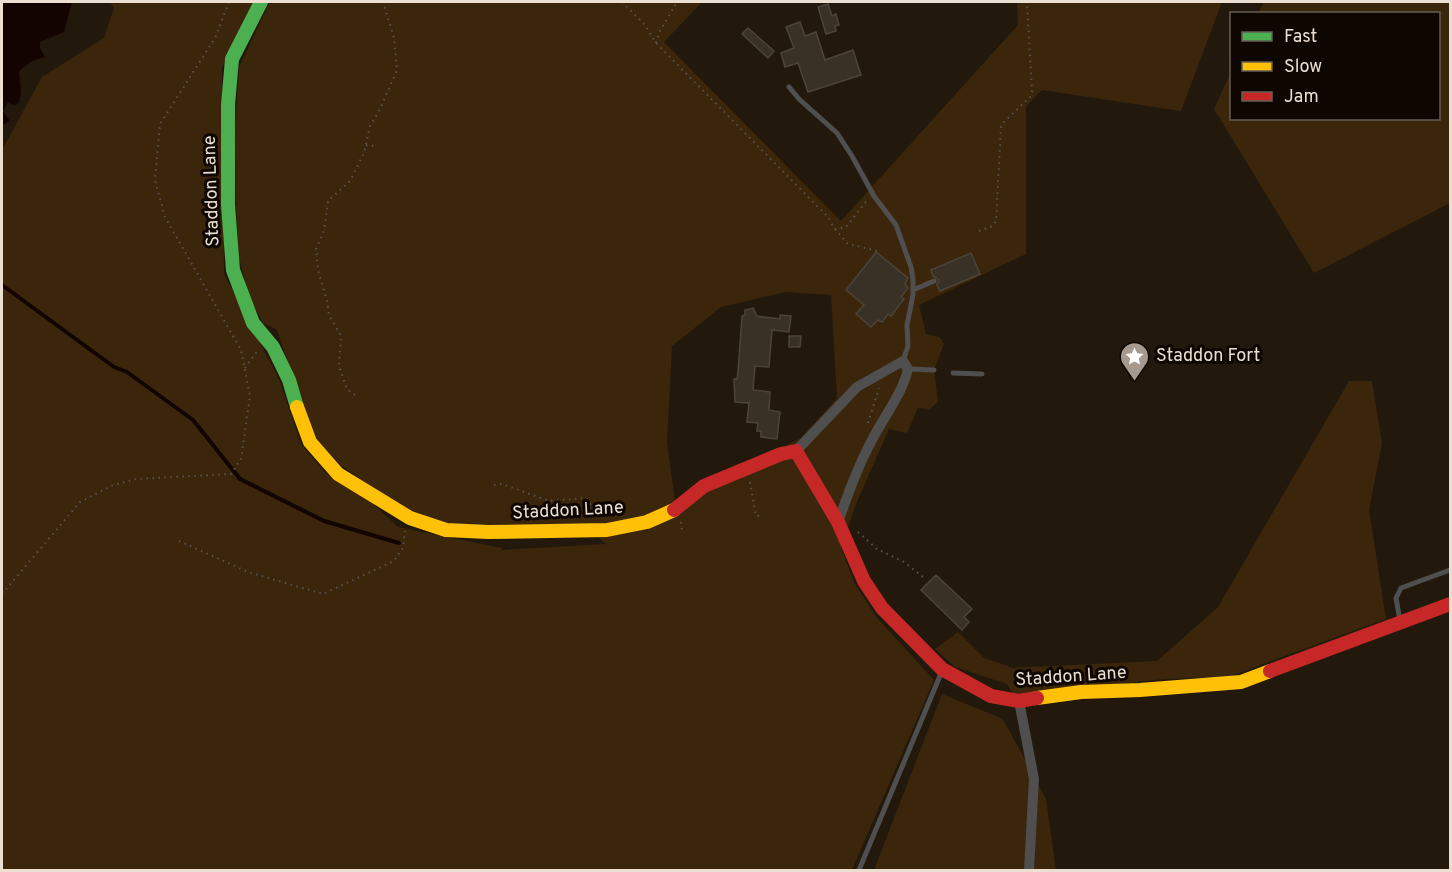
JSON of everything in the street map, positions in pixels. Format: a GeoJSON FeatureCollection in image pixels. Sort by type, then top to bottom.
{"type":"FeatureCollection","features":[{"type":"Feature","properties":{"kind":"street","name":"Staddon Lane"},"geometry":{"type":"LineString","coordinates":[[261,2],[232,59],[228,105],[228,204],[233,270],[253,322],[273,347],[289,380],[298,414],[310,442],[338,474],[407,516],[446,530],[488,532],[607,530],[646,522],[677,509],[704,486],[782,454],[796,451],[839,525],[864,581],[882,608],[942,669],[991,696],[1018,701],[1080,692],[1218,686],[1241,682],[1450,604]]}},
{"type":"Feature","properties":{"kind":"street"},"geometry":{"type":"LineString","coordinates":[[796,451],[857,387],[906,365],[905,383],[872,439],[852,482],[839,525]]}},
{"type":"Feature","properties":{"kind":"street"},"geometry":{"type":"LineString","coordinates":[[1018,701],[1034,780],[1029,870]]}},
{"type":"Feature","properties":{"kind":"lane"},"geometry":{"type":"LineString","coordinates":[[789,87],[837,133],[879,203],[896,225],[911,267],[913,290],[907,325],[906,365],[934,370]]}},
{"type":"Feature","properties":{"kind":"lane"},"geometry":{"type":"LineString","coordinates":[[913,290],[934,281]]}},
{"type":"Feature","properties":{"kind":"lane"},"geometry":{"type":"LineString","coordinates":[[953,373],[982,374]]}},
{"type":"Feature","properties":{"kind":"lane"},"geometry":{"type":"LineString","coordinates":[[1400,623],[1396,598],[1401,588],[1450,570]]}},
{"type":"Feature","properties":{"kind":"lane"},"geometry":{"type":"LineString","coordinates":[[859,870],[942,669]]}},
{"type":"Feature","properties":{"kind":"path"},"geometry":{"type":"LineString","coordinates":[[2,594],[80,502],[113,485],[136,479],[231,474],[241,459],[250,396],[241,350],[165,217],[155,180],[160,124],[215,38],[230,2]]}},
{"type":"Feature","properties":{"kind":"path"},"geometry":{"type":"LineString","coordinates":[[355,395],[347,389],[339,366],[341,336],[329,315],[318,270],[316,249],[324,231],[328,201],[350,181],[364,153],[370,126],[397,70],[394,38],[382,2]]}},
{"type":"Feature","properties":{"kind":"path"},"geometry":{"type":"LineString","coordinates":[[622,2],[645,25],[656,43],[828,217],[848,244],[878,251]]}},
{"type":"Feature","properties":{"kind":"path"},"geometry":{"type":"LineString","coordinates":[[656,43],[660,31],[677,2]]}},
{"type":"Feature","properties":{"kind":"path"},"geometry":{"type":"LineString","coordinates":[[979,231],[993,226],[996,221],[1001,127],[1030,97],[1032,92],[1028,2]]}},
{"type":"Feature","properties":{"kind":"path"},"geometry":{"type":"LineString","coordinates":[[366,145],[375,146]]}},
{"type":"Feature","properties":{"kind":"path"},"geometry":{"type":"LineString","coordinates":[[835,229],[846,228],[868,199],[879,203]]}},
{"type":"Feature","properties":{"kind":"path"},"geometry":{"type":"LineString","coordinates":[[244,368],[267,340]]}},
{"type":"Feature","properties":{"kind":"path"},"geometry":{"type":"LineString","coordinates":[[748,468],[756,516],[762,516]]}},
{"type":"Feature","properties":{"kind":"path"},"geometry":{"type":"LineString","coordinates":[[494,485],[502,484],[549,501],[586,498],[598,516],[606,519]]}},
{"type":"Feature","properties":{"kind":"path"},"geometry":{"type":"LineString","coordinates":[[179,541],[248,572],[323,594],[394,561],[403,548],[407,516]]}},
{"type":"Feature","properties":{"kind":"path"},"geometry":{"type":"LineString","coordinates":[[839,525],[855,530],[876,549],[904,562],[923,577]]}},
{"type":"Feature","properties":{"kind":"shaded area"},"geometry":{"type":"Polygon","coordinates":[[[2,2],[72,2],[64,32],[40,42],[40,48],[45,57],[32,61],[19,71],[21,92],[19,103],[14,105],[8,102],[3,111],[10,121],[2,125],[2,2]]]}},
{"type":"Feature","properties":{"kind":"shaded area"},"geometry":{"type":"Polygon","coordinates":[[[110,2],[257,2],[222,67],[224,274],[279,379],[301,444],[326,473],[368,499],[398,527],[502,548],[501,550],[606,544],[586,526],[445,526],[408,513],[341,465],[319,442],[308,421],[277,330],[263,323],[251,301],[239,258],[235,126],[239,67],[270,2],[702,2],[664,42],[841,221],[1018,25],[1017,2],[1222,2],[1181,111],[1042,90],[1026,106],[1026,254],[919,305],[926,334],[939,337],[944,344],[934,370],[938,402],[930,409],[918,408],[907,433],[889,429],[856,504],[841,548],[855,584],[878,619],[934,680],[852,870],[2,870],[2,150],[42,77],[104,38],[114,8],[110,2]],[[785,292],[721,307],[672,346],[667,443],[675,501],[801,438],[837,398],[831,295],[785,292]]]}},
{"type":"Feature","properties":{"kind":"shaded area"},"geometry":{"type":"Polygon","coordinates":[[[1264,2],[1450,2],[1450,203],[1314,273],[1214,109],[1230,74],[1230,120],[1440,120],[1440,12],[1259,12],[1264,2]]]}},
{"type":"Feature","properties":{"kind":"shaded area"},"geometry":{"type":"Polygon","coordinates":[[[1349,381],[1372,381],[1382,443],[1369,510],[1386,619],[1228,677],[1164,679],[1013,695],[1007,684],[955,667],[935,649],[958,632],[984,658],[1013,668],[1157,661],[1218,607],[1349,381]]]}},
{"type":"Feature","properties":{"kind":"shaded area"},"geometry":{"type":"Polygon","coordinates":[[[942,694],[1003,719],[1046,799],[1056,870],[874,870],[942,694]]]}},
{"type":"Feature","properties":{"kind":"building"},"geometry":{"type":"Polygon","coordinates":[[[828,4],[832,16],[836,14],[839,25],[835,26],[836,31],[826,34],[818,7],[828,4]]]}},
{"type":"Feature","properties":{"kind":"building"},"geometry":{"type":"Polygon","coordinates":[[[800,22],[805,36],[816,32],[825,60],[853,50],[861,75],[808,92],[798,63],[785,67],[781,53],[794,48],[786,27],[800,22]]]}},
{"type":"Feature","properties":{"kind":"building"},"geometry":{"type":"Polygon","coordinates":[[[748,28],[774,51],[768,58],[742,34],[748,28]]]}},
{"type":"Feature","properties":{"kind":"building"},"geometry":{"type":"Polygon","coordinates":[[[876,252],[908,278],[905,284],[908,288],[901,297],[904,299],[891,316],[888,314],[882,322],[878,320],[871,327],[856,314],[864,305],[846,290],[876,252]]]}},
{"type":"Feature","properties":{"kind":"building"},"geometry":{"type":"Polygon","coordinates":[[[971,253],[980,274],[940,291],[937,285],[939,280],[933,276],[931,270],[971,253]]]}},
{"type":"Feature","properties":{"kind":"building"},"geometry":{"type":"Polygon","coordinates":[[[753,308],[757,316],[780,319],[780,315],[791,316],[789,332],[772,330],[769,367],[755,366],[753,390],[770,392],[769,410],[780,412],[777,439],[761,437],[761,431],[757,431],[758,423],[747,422],[749,403],[735,402],[734,379],[737,379],[738,372],[742,316],[745,315],[745,310],[753,308]]]}},
{"type":"Feature","properties":{"kind":"building"},"geometry":{"type":"Polygon","coordinates":[[[789,336],[801,336],[800,347],[789,347],[789,336]]]}},
{"type":"Feature","properties":{"kind":"building"},"geometry":{"type":"Polygon","coordinates":[[[936,575],[972,609],[964,617],[969,622],[962,630],[921,590],[936,575]]]}},
{"type":"Feature","properties":{"kind":"waterway"},"geometry":{"type":"LineString","coordinates":[[2,285],[114,367],[127,372],[193,420],[240,479],[324,521],[399,543]]}},
{"type":"Feature","properties":{"kind":"traffic: fast"},"geometry":{"type":"LineString","coordinates":[[261,2],[232,59],[228,105],[228,205],[233,270],[253,323],[273,347],[289,380],[297,407]]}},
{"type":"Feature","properties":{"kind":"traffic: slow"},"geometry":{"type":"LineString","coordinates":[[297,407],[310,442],[338,474],[410,518],[446,530],[488,532],[607,530],[647,522],[674,510]]}},
{"type":"Feature","properties":{"kind":"traffic: slow"},"geometry":{"type":"LineString","coordinates":[[1037,698],[1081,692],[1241,682],[1270,671]]}},
{"type":"Feature","properties":{"kind":"traffic: jam"},"geometry":{"type":"LineString","coordinates":[[674,510],[704,486],[781,454],[796,451],[838,522],[864,581],[882,608],[942,669],[991,696],[1019,701],[1037,698]]}},
{"type":"Feature","properties":{"kind":"traffic: jam"},"geometry":{"type":"LineString","coordinates":[[1270,671],[1450,604]]}},
{"type":"Feature","properties":{"kind":"place","name":"Staddon Fort"},"geometry":{"type":"Point","coordinates":[1135,382]}}]}
